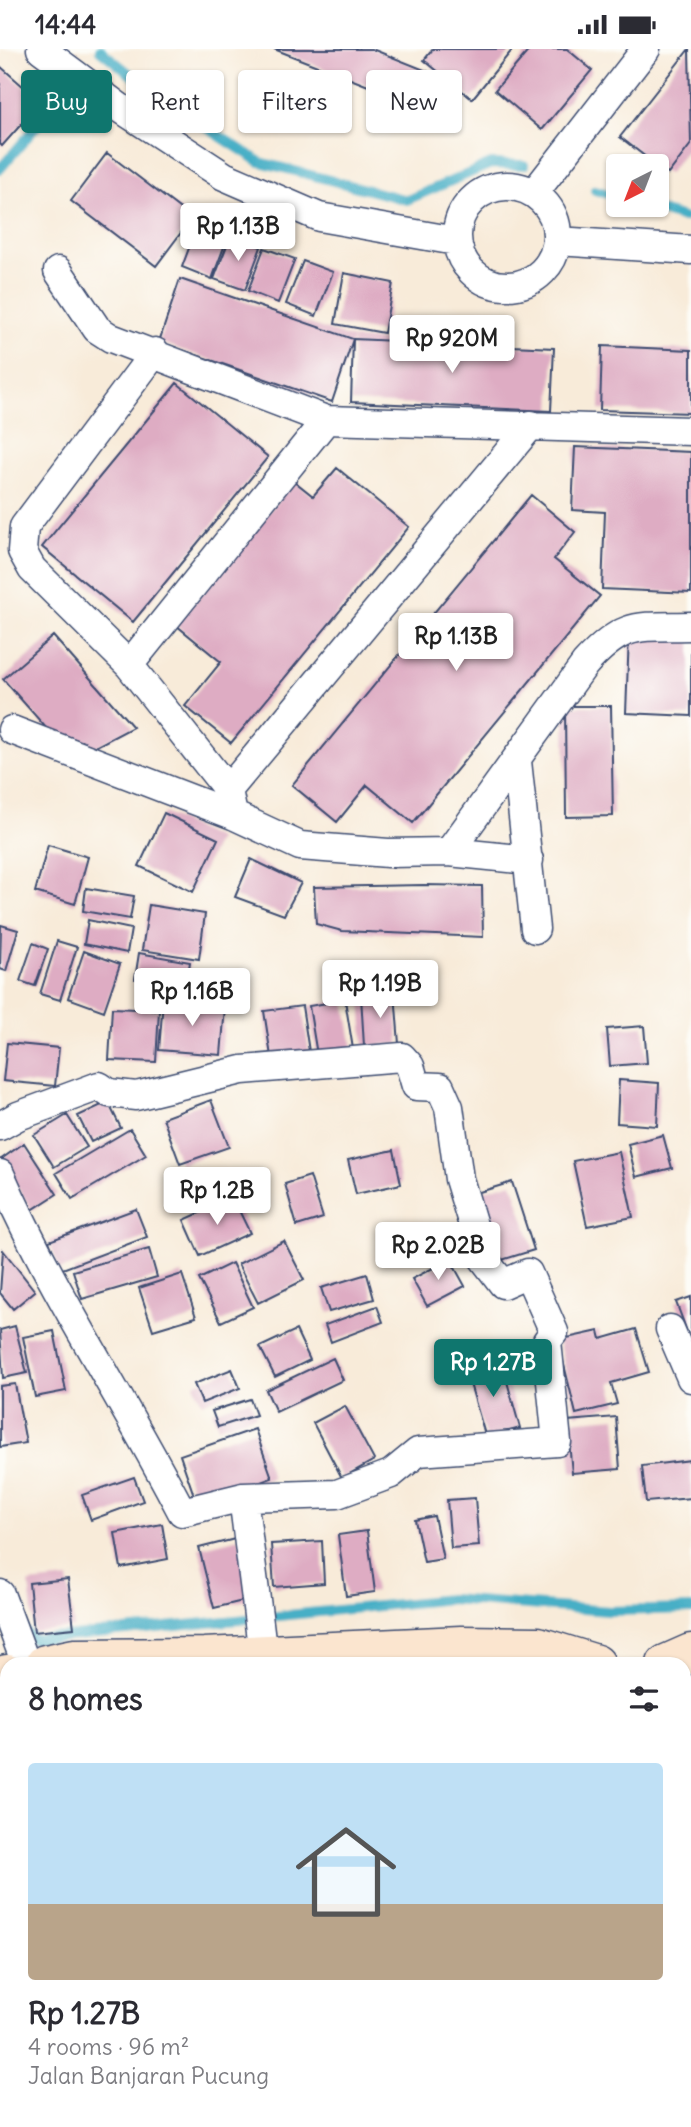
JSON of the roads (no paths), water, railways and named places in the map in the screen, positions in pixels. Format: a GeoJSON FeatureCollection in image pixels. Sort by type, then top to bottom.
{"type":"FeatureCollection","features":[{"type":"Feature","properties":{"kind":"street"},"geometry":{"type":"LineString","coordinates":[[41,49],[123,110],[224,176],[319,217],[456,241]]}},
{"type":"Feature","properties":{"kind":"street"},"geometry":{"type":"LineString","coordinates":[[534,193],[646,49]]}},
{"type":"Feature","properties":{"kind":"street"},"geometry":{"type":"LineString","coordinates":[[507,185],[534,193],[553,213],[558,241],[550,265],[531,282],[507,287],[483,281],[465,265],[456,241],[461,213],[480,193],[507,185]]}},
{"type":"Feature","properties":{"kind":"street"},"geometry":{"type":"LineString","coordinates":[[558,241],[691,250]]}},
{"type":"Feature","properties":{"kind":"street"},"geometry":{"type":"LineString","coordinates":[[58,271],[97,329],[111,338],[155,352],[326,420],[691,431]]}},
{"type":"Feature","properties":{"kind":"street"},"geometry":{"type":"LineString","coordinates":[[155,352],[24,527],[22,551],[32,569],[129,665],[230,802]]}},
{"type":"Feature","properties":{"kind":"street"},"geometry":{"type":"LineString","coordinates":[[129,665],[326,420]]}},
{"type":"Feature","properties":{"kind":"street"},"geometry":{"type":"LineString","coordinates":[[230,802],[531,425]]}},
{"type":"Feature","properties":{"kind":"street"},"geometry":{"type":"LineString","coordinates":[[449,852],[585,664],[607,640],[631,627],[691,626]]}},
{"type":"Feature","properties":{"kind":"street"},"geometry":{"type":"LineString","coordinates":[[12,730],[230,802],[300,846],[387,853],[449,852],[529,860]]}},
{"type":"Feature","properties":{"kind":"street"},"geometry":{"type":"LineString","coordinates":[[517,761],[535,929]]}},
{"type":"Feature","properties":{"kind":"street"},"geometry":{"type":"LineString","coordinates":[[0,1126],[18,1116],[99,1086],[109,1093],[136,1096],[242,1069],[402,1057],[410,1066],[416,1086],[440,1087],[449,1107],[459,1179],[483,1258],[503,1284],[528,1273],[554,1332],[547,1341],[557,1442],[418,1452],[391,1474],[337,1494],[243,1497],[182,1512],[85,1342],[0,1174]]}},
{"type":"Feature","properties":{"kind":"street"},"geometry":{"type":"LineString","coordinates":[[670,1329],[691,1378]]}},
{"type":"Feature","properties":{"kind":"street"},"geometry":{"type":"LineString","coordinates":[[243,1497],[263,1655]]}},
{"type":"Feature","properties":{"kind":"street"},"geometry":{"type":"LineString","coordinates":[[0,1594],[24,1657]]}},
{"type":"Feature","properties":{"kind":"street"},"geometry":{"type":"LineString","coordinates":[[243,1657],[461,1645],[538,1646],[573,1657]]}},
{"type":"Feature","properties":{"kind":"waterway"},"geometry":{"type":"LineString","coordinates":[[100,50],[159,97],[260,162],[407,200],[491,164],[524,165]]}},
{"type":"Feature","properties":{"kind":"waterway"},"geometry":{"type":"LineString","coordinates":[[0,169],[31,133]]}},
{"type":"Feature","properties":{"kind":"waterway"},"geometry":{"type":"LineString","coordinates":[[595,190],[606,193]]}},
{"type":"Feature","properties":{"kind":"waterway"},"geometry":{"type":"LineString","coordinates":[[669,214],[683,218]]}},
{"type":"Feature","properties":{"kind":"waterway"},"geometry":{"type":"LineString","coordinates":[[22,1629],[34,1640],[450,1599],[609,1611],[691,1609]]}}]}
